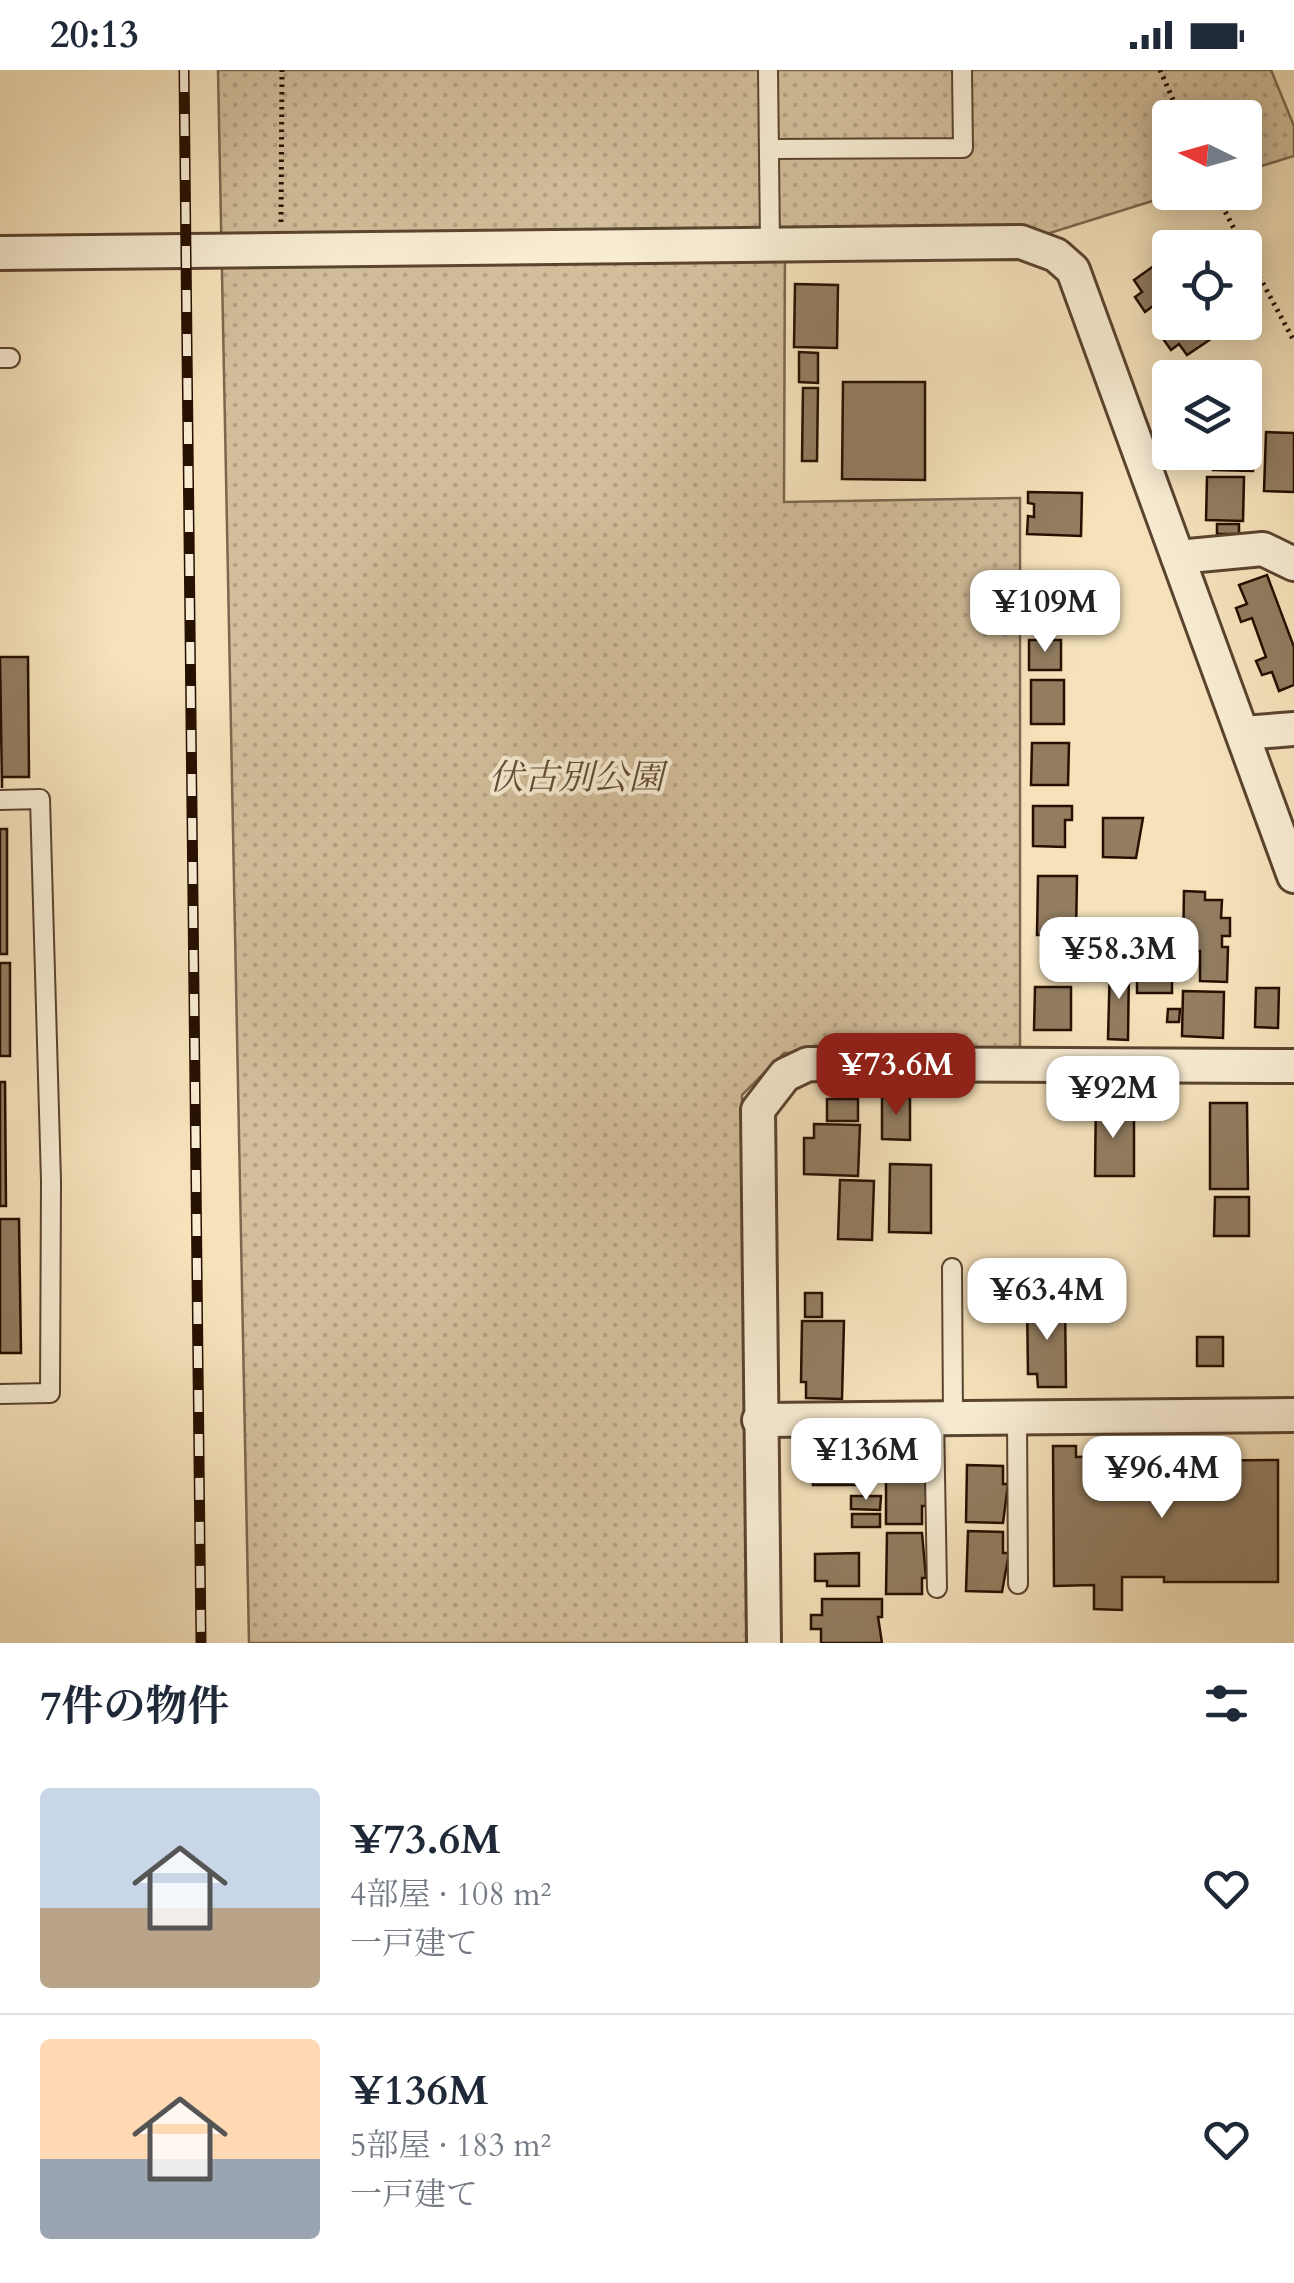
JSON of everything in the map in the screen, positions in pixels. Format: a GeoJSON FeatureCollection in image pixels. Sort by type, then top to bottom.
{"type":"FeatureCollection","features":[{"type":"Feature","properties":{"kind":"street"},"geometry":{"type":"LineString","coordinates":[[0,252],[1021,242],[1056,255],[1073,270],[1294,876]]}},
{"type":"Feature","properties":{"kind":"street"},"geometry":{"type":"LineString","coordinates":[[1178,557],[1263,550],[1294,564]]}},
{"type":"Feature","properties":{"kind":"street"},"geometry":{"type":"LineString","coordinates":[[1243,733],[1294,729]]}},
{"type":"Feature","properties":{"kind":"street"},"geometry":{"type":"LineString","coordinates":[[764,1643],[758,1110],[785,1074],[808,1064],[1294,1066]]}},
{"type":"Feature","properties":{"kind":"street"},"geometry":{"type":"LineString","coordinates":[[759,1420],[1294,1415]]}},
{"type":"Feature","properties":{"kind":"lane"},"geometry":{"type":"LineString","coordinates":[[768,70],[770,242]]}},
{"type":"Feature","properties":{"kind":"lane"},"geometry":{"type":"LineString","coordinates":[[769,149],[963,148],[962,70]]}},
{"type":"Feature","properties":{"kind":"lane"},"geometry":{"type":"LineString","coordinates":[[0,800],[40,799],[50,1393],[0,1394]]}},
{"type":"Feature","properties":{"kind":"lane"},"geometry":{"type":"LineString","coordinates":[[937,1588],[952,1268]]}},
{"type":"Feature","properties":{"kind":"lane"},"geometry":{"type":"LineString","coordinates":[[1017,1418],[1018,1584]]}},
{"type":"Feature","properties":{"kind":"path"},"geometry":{"type":"LineString","coordinates":[[281,250],[282,70]]}},
{"type":"Feature","properties":{"kind":"path"},"geometry":{"type":"LineString","coordinates":[[1160,70],[1172,100]]}},
{"type":"Feature","properties":{"kind":"path"},"geometry":{"type":"LineString","coordinates":[[1262,282],[1294,341]]}},
{"type":"Feature","properties":{"kind":"green space","name":"伏古別公園"},"geometry":{"type":"Polygon","coordinates":[[[218,70],[1271,70],[1294,126],[1294,156],[1262,166],[1262,100],[1152,100],[1152,201],[1021,242],[785,242],[784,502],[1020,498],[1020,1050],[784,1053],[742,1095],[752,1643],[249,1643],[218,70]]]}},
{"type":"Feature","properties":{"kind":"building"},"geometry":{"type":"Polygon","coordinates":[[[1152,267],[1152,307],[1145,312],[1135,297],[1142,292],[1134,280],[1152,267]]]}},
{"type":"Feature","properties":{"kind":"building"},"geometry":{"type":"Polygon","coordinates":[[[795,284],[838,285],[837,348],[794,347],[795,284]]]}},
{"type":"Feature","properties":{"kind":"building"},"geometry":{"type":"Polygon","coordinates":[[[1164,340],[1210,340],[1187,355],[1179,344],[1171,350],[1164,340]]]}},
{"type":"Feature","properties":{"kind":"building"},"geometry":{"type":"Polygon","coordinates":[[[799,352],[818,353],[818,383],[799,382],[799,352]]]}},
{"type":"Feature","properties":{"kind":"building"},"geometry":{"type":"Polygon","coordinates":[[[843,382],[925,382],[925,480],[842,479],[843,382]]]}},
{"type":"Feature","properties":{"kind":"building"},"geometry":{"type":"Polygon","coordinates":[[[803,388],[818,388],[817,461],[802,461],[803,388]]]}},
{"type":"Feature","properties":{"kind":"building"},"geometry":{"type":"Polygon","coordinates":[[[1266,432],[1294,433],[1294,492],[1264,491],[1266,432]]]}},
{"type":"Feature","properties":{"kind":"building"},"geometry":{"type":"Polygon","coordinates":[[[1207,477],[1244,477],[1243,521],[1206,520],[1207,477]]]}},
{"type":"Feature","properties":{"kind":"building"},"geometry":{"type":"Polygon","coordinates":[[[1028,492],[1082,493],[1081,536],[1027,534],[1028,516],[1034,517],[1034,504],[1028,503],[1028,492]]]}},
{"type":"Feature","properties":{"kind":"building"},"geometry":{"type":"Polygon","coordinates":[[[1217,524],[1239,524],[1239,534],[1217,534],[1217,524]]]}},
{"type":"Feature","properties":{"kind":"building"},"geometry":{"type":"Polygon","coordinates":[[[1267,575],[1294,647],[1294,685],[1279,691],[1272,672],[1262,675],[1256,661],[1266,657],[1252,618],[1241,622],[1236,608],[1247,604],[1239,585],[1267,575]]]}},
{"type":"Feature","properties":{"kind":"building"},"geometry":{"type":"Polygon","coordinates":[[[1073,583],[1091,583],[1091,594],[1073,594],[1073,583]]]}},
{"type":"Feature","properties":{"kind":"building"},"geometry":{"type":"Polygon","coordinates":[[[1027,586],[1061,586],[1060,601],[1067,600],[1066,632],[1027,632],[1027,586]]]}},
{"type":"Feature","properties":{"kind":"building"},"geometry":{"type":"Polygon","coordinates":[[[1069,594],[1091,594],[1091,618],[1069,618],[1069,594]]]}},
{"type":"Feature","properties":{"kind":"building"},"geometry":{"type":"Polygon","coordinates":[[[1029,640],[1061,640],[1061,670],[1029,670],[1029,640]]]}},
{"type":"Feature","properties":{"kind":"building"},"geometry":{"type":"Polygon","coordinates":[[[0,657],[28,657],[29,777],[2,777],[2,788],[0,657]]]}},
{"type":"Feature","properties":{"kind":"building"},"geometry":{"type":"Polygon","coordinates":[[[1031,680],[1064,680],[1064,724],[1031,724],[1031,680]]]}},
{"type":"Feature","properties":{"kind":"building"},"geometry":{"type":"Polygon","coordinates":[[[1032,743],[1069,743],[1068,785],[1031,785],[1032,743]]]}},
{"type":"Feature","properties":{"kind":"building"},"geometry":{"type":"Polygon","coordinates":[[[1033,806],[1072,806],[1072,820],[1065,820],[1065,847],[1033,846],[1033,806]]]}},
{"type":"Feature","properties":{"kind":"building"},"geometry":{"type":"Polygon","coordinates":[[[1103,818],[1143,818],[1136,858],[1103,857],[1103,818]]]}},
{"type":"Feature","properties":{"kind":"building"},"geometry":{"type":"Polygon","coordinates":[[[0,829],[7,829],[7,954],[0,954],[0,829]]]}},
{"type":"Feature","properties":{"kind":"building"},"geometry":{"type":"Polygon","coordinates":[[[1038,876],[1077,876],[1076,935],[1037,935],[1038,876]]]}},
{"type":"Feature","properties":{"kind":"building"},"geometry":{"type":"Polygon","coordinates":[[[1184,891],[1205,892],[1205,900],[1222,900],[1221,918],[1230,918],[1230,936],[1222,936],[1222,947],[1228,947],[1227,982],[1200,981],[1200,951],[1183,951],[1184,891]]]}},
{"type":"Feature","properties":{"kind":"building"},"geometry":{"type":"Polygon","coordinates":[[[1137,934],[1172,934],[1172,993],[1137,993],[1137,934]]]}},
{"type":"Feature","properties":{"kind":"building"},"geometry":{"type":"Polygon","coordinates":[[[0,963],[10,963],[10,1056],[0,1056],[0,963]]]}},
{"type":"Feature","properties":{"kind":"building"},"geometry":{"type":"Polygon","coordinates":[[[1110,964],[1129,965],[1128,1040],[1108,1039],[1110,964]]]}},
{"type":"Feature","properties":{"kind":"building"},"geometry":{"type":"Polygon","coordinates":[[[1035,987],[1071,987],[1071,1030],[1034,1030],[1035,987]]]}},
{"type":"Feature","properties":{"kind":"building"},"geometry":{"type":"Polygon","coordinates":[[[1256,988],[1279,988],[1278,1028],[1255,1027],[1256,988]]]}},
{"type":"Feature","properties":{"kind":"building"},"geometry":{"type":"Polygon","coordinates":[[[1183,991],[1224,992],[1223,1038],[1182,1036],[1183,991]]]}},
{"type":"Feature","properties":{"kind":"building"},"geometry":{"type":"Polygon","coordinates":[[[1168,1009],[1180,1009],[1179,1022],[1167,1022],[1168,1009]]]}},
{"type":"Feature","properties":{"kind":"building"},"geometry":{"type":"Polygon","coordinates":[[[0,1082],[5,1082],[6,1206],[0,1206],[0,1082]]]}},
{"type":"Feature","properties":{"kind":"building"},"geometry":{"type":"Polygon","coordinates":[[[1096,1095],[1111,1095],[1112,1117],[1134,1117],[1134,1176],[1095,1176],[1096,1095]]]}},
{"type":"Feature","properties":{"kind":"building"},"geometry":{"type":"Polygon","coordinates":[[[882,1097],[910,1097],[910,1140],[882,1139],[882,1097]]]}},
{"type":"Feature","properties":{"kind":"building"},"geometry":{"type":"Polygon","coordinates":[[[827,1099],[858,1099],[858,1121],[827,1121],[827,1099]]]}},
{"type":"Feature","properties":{"kind":"building"},"geometry":{"type":"Polygon","coordinates":[[[1210,1103],[1247,1103],[1248,1189],[1210,1189],[1210,1103]]]}},
{"type":"Feature","properties":{"kind":"building"},"geometry":{"type":"Polygon","coordinates":[[[814,1124],[860,1125],[858,1176],[804,1174],[804,1138],[814,1138],[814,1124]]]}},
{"type":"Feature","properties":{"kind":"building"},"geometry":{"type":"Polygon","coordinates":[[[890,1164],[931,1165],[931,1233],[889,1232],[890,1164]]]}},
{"type":"Feature","properties":{"kind":"building"},"geometry":{"type":"Polygon","coordinates":[[[840,1180],[874,1181],[872,1240],[838,1239],[840,1180]]]}},
{"type":"Feature","properties":{"kind":"building"},"geometry":{"type":"Polygon","coordinates":[[[1215,1197],[1249,1197],[1249,1236],[1214,1236],[1215,1197]]]}},
{"type":"Feature","properties":{"kind":"building"},"geometry":{"type":"Polygon","coordinates":[[[0,1219],[19,1219],[21,1353],[0,1353],[0,1219]]]}},
{"type":"Feature","properties":{"kind":"building"},"geometry":{"type":"Polygon","coordinates":[[[805,1293],[822,1293],[822,1317],[805,1317],[805,1293]]]}},
{"type":"Feature","properties":{"kind":"building"},"geometry":{"type":"Polygon","coordinates":[[[1065,1301],[1066,1387],[1038,1387],[1037,1374],[1028,1374],[1027,1302],[1065,1301]]]}},
{"type":"Feature","properties":{"kind":"building"},"geometry":{"type":"Polygon","coordinates":[[[802,1321],[844,1321],[842,1399],[806,1398],[806,1382],[801,1382],[802,1321]]]}},
{"type":"Feature","properties":{"kind":"building"},"geometry":{"type":"Polygon","coordinates":[[[1197,1337],[1223,1337],[1223,1366],[1197,1366],[1197,1337]]]}},
{"type":"Feature","properties":{"kind":"building"},"geometry":{"type":"Polygon","coordinates":[[[1053,1446],[1076,1446],[1076,1457],[1112,1456],[1112,1450],[1133,1450],[1132,1455],[1173,1455],[1173,1461],[1278,1460],[1278,1582],[1164,1582],[1164,1577],[1122,1577],[1122,1610],[1094,1609],[1094,1585],[1054,1586],[1053,1446]]]}},
{"type":"Feature","properties":{"kind":"building"},"geometry":{"type":"Polygon","coordinates":[[[813,1454],[854,1455],[857,1485],[813,1485],[813,1454]]]}},
{"type":"Feature","properties":{"kind":"building"},"geometry":{"type":"Polygon","coordinates":[[[924,1464],[927,1506],[922,1506],[922,1524],[886,1524],[886,1465],[924,1464]]]}},
{"type":"Feature","properties":{"kind":"building"},"geometry":{"type":"Polygon","coordinates":[[[967,1465],[1003,1466],[1003,1484],[1008,1484],[1003,1523],[966,1522],[967,1465]]]}},
{"type":"Feature","properties":{"kind":"building"},"geometry":{"type":"Polygon","coordinates":[[[851,1496],[881,1496],[880,1510],[851,1509],[851,1496]]]}},
{"type":"Feature","properties":{"kind":"building"},"geometry":{"type":"Polygon","coordinates":[[[852,1514],[880,1514],[880,1527],[852,1527],[852,1514]]]}},
{"type":"Feature","properties":{"kind":"building"},"geometry":{"type":"Polygon","coordinates":[[[968,1531],[1003,1532],[1003,1553],[1009,1553],[1002,1592],[966,1591],[968,1531]]]}},
{"type":"Feature","properties":{"kind":"building"},"geometry":{"type":"Polygon","coordinates":[[[887,1533],[922,1533],[926,1578],[922,1578],[922,1594],[886,1594],[887,1533]]]}},
{"type":"Feature","properties":{"kind":"building"},"geometry":{"type":"Polygon","coordinates":[[[859,1553],[859,1586],[827,1586],[827,1581],[815,1581],[815,1554],[859,1553]]]}},
{"type":"Feature","properties":{"kind":"building"},"geometry":{"type":"Polygon","coordinates":[[[822,1599],[882,1599],[882,1617],[878,1617],[882,1643],[821,1643],[821,1629],[811,1629],[811,1615],[822,1615],[822,1599]]]}},
{"type":"Feature","properties":{"kind":"railway"},"geometry":{"type":"LineString","coordinates":[[184,70],[201,1643]]}}]}
